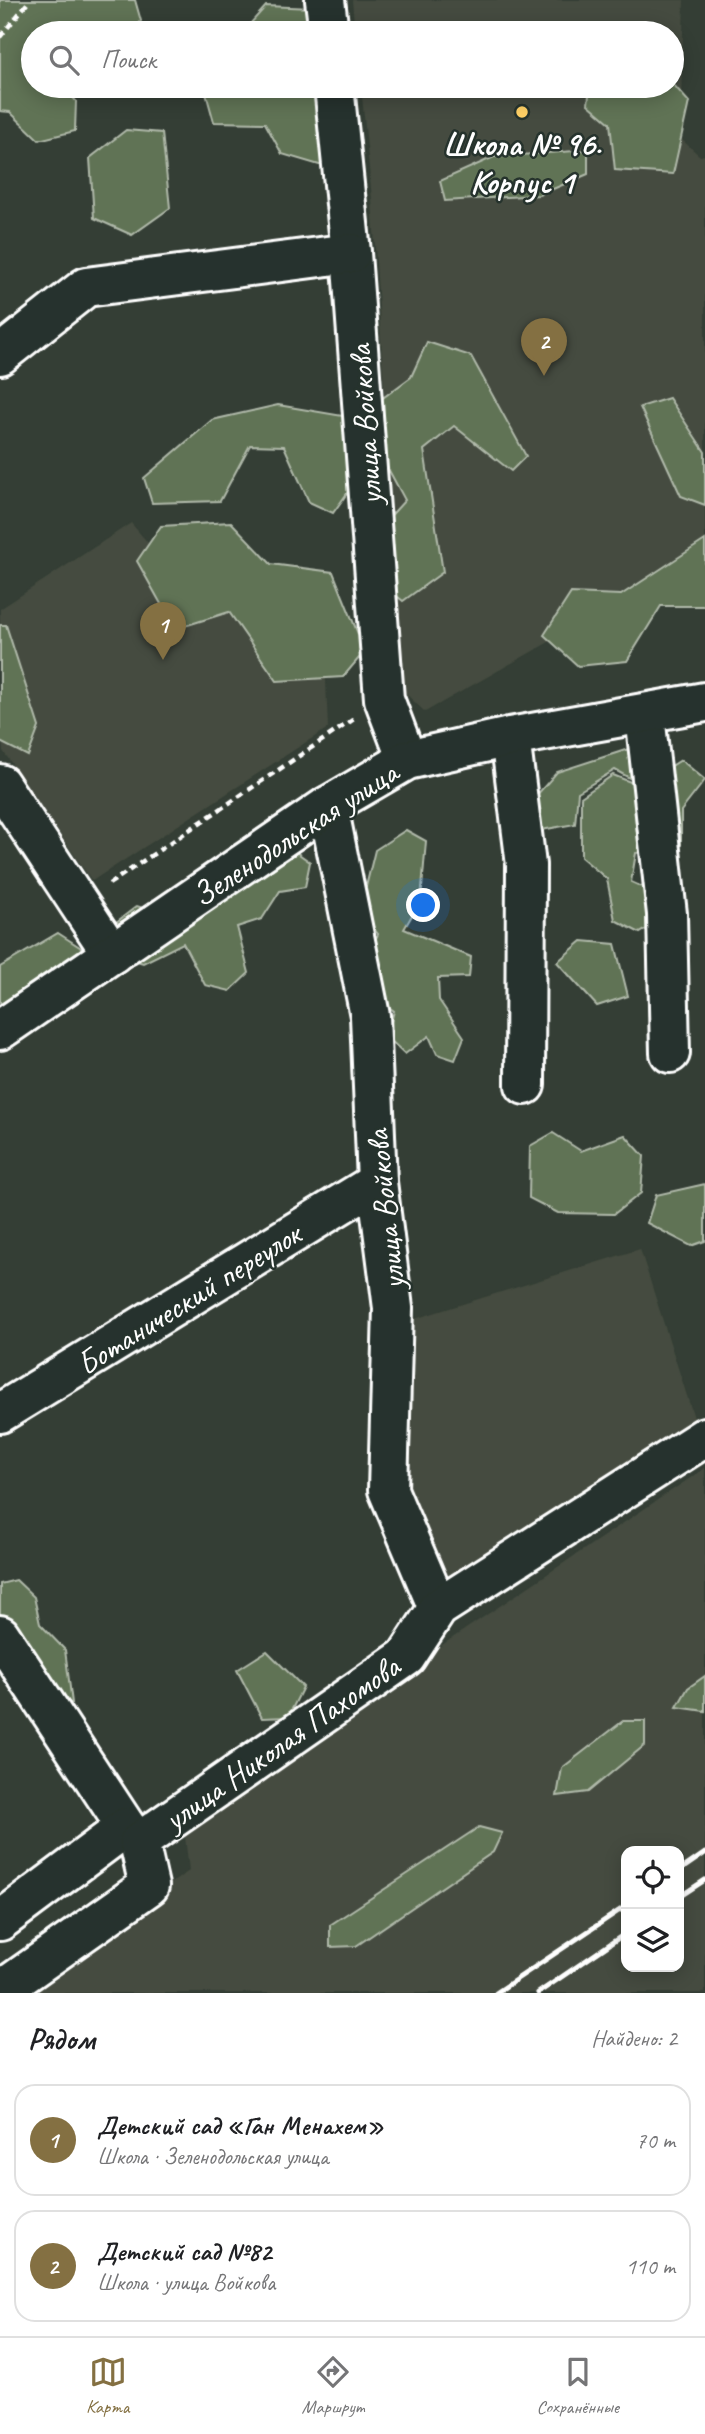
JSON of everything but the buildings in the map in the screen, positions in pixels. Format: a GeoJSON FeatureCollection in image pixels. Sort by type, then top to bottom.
{"type":"FeatureCollection","features":[{"type":"Feature","properties":{"kind":"street"},"geometry":{"type":"LineString","coordinates":[[325,0],[328,21]]}},
{"type":"Feature","properties":{"kind":"street","name":"улица Войкова"},"geometry":{"type":"LineString","coordinates":[[335,98],[351,253],[384,699],[407,760]]}},
{"type":"Feature","properties":{"kind":"street"},"geometry":{"type":"LineString","coordinates":[[0,355],[86,287],[351,253]]}},
{"type":"Feature","properties":{"kind":"street","name":"Зеленодольская улица"},"geometry":{"type":"LineString","coordinates":[[0,1030],[328,806],[407,760],[510,737],[645,715],[705,702]]}},
{"type":"Feature","properties":{"kind":"street"},"geometry":{"type":"LineString","coordinates":[[645,715],[667,914],[670,1053]]}},
{"type":"Feature","properties":{"kind":"street"},"geometry":{"type":"LineString","coordinates":[[510,737],[526,865],[525,1084]]}},
{"type":"Feature","properties":{"kind":"street"},"geometry":{"type":"LineString","coordinates":[[2,793],[112,954]]}},
{"type":"Feature","properties":{"kind":"street","name":"улица Войкова"},"geometry":{"type":"LineString","coordinates":[[328,806],[370,1016],[377,1182],[393,1308],[388,1490],[438,1608]]}},
{"type":"Feature","properties":{"kind":"street","name":"Ботанический переулок"},"geometry":{"type":"LineString","coordinates":[[0,1413],[377,1182]]}},
{"type":"Feature","properties":{"kind":"street","name":"улица Николая Пахомова"},"geometry":{"type":"LineString","coordinates":[[0,1991],[149,1886],[133,1835],[406,1657],[438,1608],[705,1437]]}},
{"type":"Feature","properties":{"kind":"street"},"geometry":{"type":"LineString","coordinates":[[0,1634],[133,1835],[0,1921]]}},
{"type":"Feature","properties":{"kind":"path"},"geometry":{"type":"LineString","coordinates":[[0,37],[30,0]]}},
{"type":"Feature","properties":{"kind":"path"},"geometry":{"type":"LineString","coordinates":[[80,904],[384,699]]}},
{"type":"Feature","properties":{"kind":"shaded area"},"geometry":{"type":"Polygon","coordinates":[[[352,0],[684,0],[683,21],[354,21],[352,0]]]}},
{"type":"Feature","properties":{"kind":"shaded area"},"geometry":{"type":"Polygon","coordinates":[[[362,98],[681,98],[680,138],[700,156],[705,155],[705,554],[425,712],[403,691],[372,199],[362,98]]]}},
{"type":"Feature","properties":{"kind":"shaded area"},"geometry":{"type":"Polygon","coordinates":[[[131,523],[184,585],[322,588],[328,728],[92,881],[3,751],[0,711],[0,609],[131,523]]]}},
{"type":"Feature","properties":{"kind":"shaded area"},"geometry":{"type":"Polygon","coordinates":[[[640,1249],[696,1424],[442,1588],[401,1505],[408,1321],[640,1249]]]}},
{"type":"Feature","properties":{"kind":"shaded area"},"geometry":{"type":"Polygon","coordinates":[[[705,1468],[705,1993],[11,1993],[189,1871],[183,1819],[705,1468]]]}},
{"type":"Feature","properties":{"kind":"green space"},"geometry":{"type":"Polygon","coordinates":[[[0,0],[135,0],[141,21],[21,21],[21,98],[73,98],[76,101],[75,131],[39,140],[10,112],[0,111],[0,0]]]}},
{"type":"Feature","properties":{"kind":"green space"},"geometry":{"type":"Polygon","coordinates":[[[266,6],[312,8],[313,21],[253,21],[266,6]]]}},
{"type":"Feature","properties":{"kind":"green space"},"geometry":{"type":"Polygon","coordinates":[[[684,96],[689,102],[673,174],[615,170],[610,123],[588,104],[589,98],[684,96]]]}},
{"type":"Feature","properties":{"kind":"green space"},"geometry":{"type":"Polygon","coordinates":[[[207,98],[341,98],[326,167],[282,154],[265,123],[214,122],[207,98]]]}},
{"type":"Feature","properties":{"kind":"green space"},"geometry":{"type":"Polygon","coordinates":[[[126,130],[162,133],[170,208],[132,235],[94,218],[90,158],[126,130]]]}},
{"type":"Feature","properties":{"kind":"green space"},"geometry":{"type":"Polygon","coordinates":[[[588,150],[588,174],[539,195],[445,201],[440,181],[494,157],[588,150]]]}},
{"type":"Feature","properties":{"kind":"green space"},"geometry":{"type":"Polygon","coordinates":[[[427,342],[471,356],[526,456],[511,471],[454,426],[424,450],[443,572],[403,601],[376,579],[375,533],[405,500],[378,450],[376,403],[411,377],[427,342]]]}},
{"type":"Feature","properties":{"kind":"green space"},"geometry":{"type":"Polygon","coordinates":[[[669,398],[705,452],[705,505],[681,496],[640,407],[669,398]]]}},
{"type":"Feature","properties":{"kind":"green space"},"geometry":{"type":"Polygon","coordinates":[[[278,405],[343,416],[353,485],[333,513],[309,502],[284,446],[250,445],[220,501],[152,503],[144,478],[212,420],[278,405]]]}},
{"type":"Feature","properties":{"kind":"green space"},"geometry":{"type":"Polygon","coordinates":[[[231,522],[271,564],[333,572],[365,651],[343,677],[277,681],[229,612],[175,629],[137,561],[161,526],[231,522]]]}},
{"type":"Feature","properties":{"kind":"green space"},"geometry":{"type":"Polygon","coordinates":[[[705,540],[705,606],[661,606],[627,661],[578,666],[544,635],[571,593],[621,595],[705,540]]]}},
{"type":"Feature","properties":{"kind":"green space"},"geometry":{"type":"Polygon","coordinates":[[[0,625],[6,625],[39,727],[28,756],[0,742],[0,625]]]}},
{"type":"Feature","properties":{"kind":"green space"},"geometry":{"type":"Polygon","coordinates":[[[638,746],[637,782],[615,770],[578,792],[575,824],[541,830],[535,797],[557,772],[638,746]]]}},
{"type":"Feature","properties":{"kind":"green space"},"geometry":{"type":"Polygon","coordinates":[[[681,760],[705,780],[681,811],[681,844],[636,853],[631,882],[658,894],[658,922],[640,933],[615,920],[607,879],[581,857],[581,797],[613,775],[640,786],[681,760]]]}},
{"type":"Feature","properties":{"kind":"green space"},"geometry":{"type":"Polygon","coordinates":[[[406,830],[426,841],[421,900],[404,929],[471,957],[469,977],[438,978],[439,1000],[464,1037],[455,1060],[437,1054],[429,1036],[405,1054],[387,1037],[394,1011],[374,996],[368,954],[378,934],[360,911],[375,850],[406,830]]]}},
{"type":"Feature","properties":{"kind":"green space"},"geometry":{"type":"Polygon","coordinates":[[[296,852],[310,862],[305,887],[280,891],[262,919],[237,927],[249,973],[230,991],[205,985],[183,943],[143,963],[118,955],[115,923],[137,906],[171,917],[296,852]]]}},
{"type":"Feature","properties":{"kind":"green space"},"geometry":{"type":"Polygon","coordinates":[[[58,933],[89,953],[0,1018],[0,967],[58,933]]]}},
{"type":"Feature","properties":{"kind":"green space"},"geometry":{"type":"Polygon","coordinates":[[[582,941],[615,944],[628,996],[597,1006],[557,962],[582,941]]]}},
{"type":"Feature","properties":{"kind":"green space"},"geometry":{"type":"Polygon","coordinates":[[[553,1133],[581,1151],[625,1135],[644,1156],[641,1193],[614,1214],[558,1213],[529,1198],[530,1146],[553,1133]]]}},
{"type":"Feature","properties":{"kind":"green space"},"geometry":{"type":"Polygon","coordinates":[[[705,1184],[705,1241],[691,1246],[647,1223],[656,1195],[705,1184]]]}},
{"type":"Feature","properties":{"kind":"green space"},"geometry":{"type":"Polygon","coordinates":[[[16,1580],[34,1597],[40,1624],[65,1650],[72,1703],[46,1699],[0,1630],[0,1584],[16,1580]]]}},
{"type":"Feature","properties":{"kind":"green space"},"geometry":{"type":"Polygon","coordinates":[[[267,1651],[303,1687],[288,1717],[262,1718],[237,1670],[267,1651]]]}},
{"type":"Feature","properties":{"kind":"green space"},"geometry":{"type":"Polygon","coordinates":[[[705,1676],[705,1711],[677,1707],[688,1688],[705,1676]]]}},
{"type":"Feature","properties":{"kind":"green space"},"geometry":{"type":"Polygon","coordinates":[[[623,1721],[645,1721],[645,1745],[588,1792],[557,1796],[562,1768],[623,1721]]]}},
{"type":"Feature","properties":{"kind":"green space"},"geometry":{"type":"Polygon","coordinates":[[[479,1827],[502,1833],[493,1852],[356,1946],[330,1947],[330,1925],[479,1827]]]}},
{"type":"Feature","properties":{"kind":"railway"},"geometry":{"type":"LineString","coordinates":[[684,1868],[705,1853]]}},
{"type":"Feature","properties":{"kind":"railway"},"geometry":{"type":"LineString","coordinates":[[684,1894],[705,1880]]}},
{"type":"Feature","properties":{"kind":"railway"},"geometry":{"type":"LineString","coordinates":[[496,1993],[622,1909]]}},
{"type":"Feature","properties":{"kind":"railway"},"geometry":{"type":"LineString","coordinates":[[538,1993],[621,1936]]}},
{"type":"Feature","properties":{"kind":"place","name":"Школа № 96. Корпус 1"},"geometry":{"type":"Point","coordinates":[522,112]}},
{"type":"Feature","properties":{"kind":"place","name":"Детский сад №82"},"geometry":{"type":"Point","coordinates":[544,376]}},
{"type":"Feature","properties":{"kind":"place","name":"Детский сад «Ган Менахем»"},"geometry":{"type":"Point","coordinates":[163,660]}}]}
